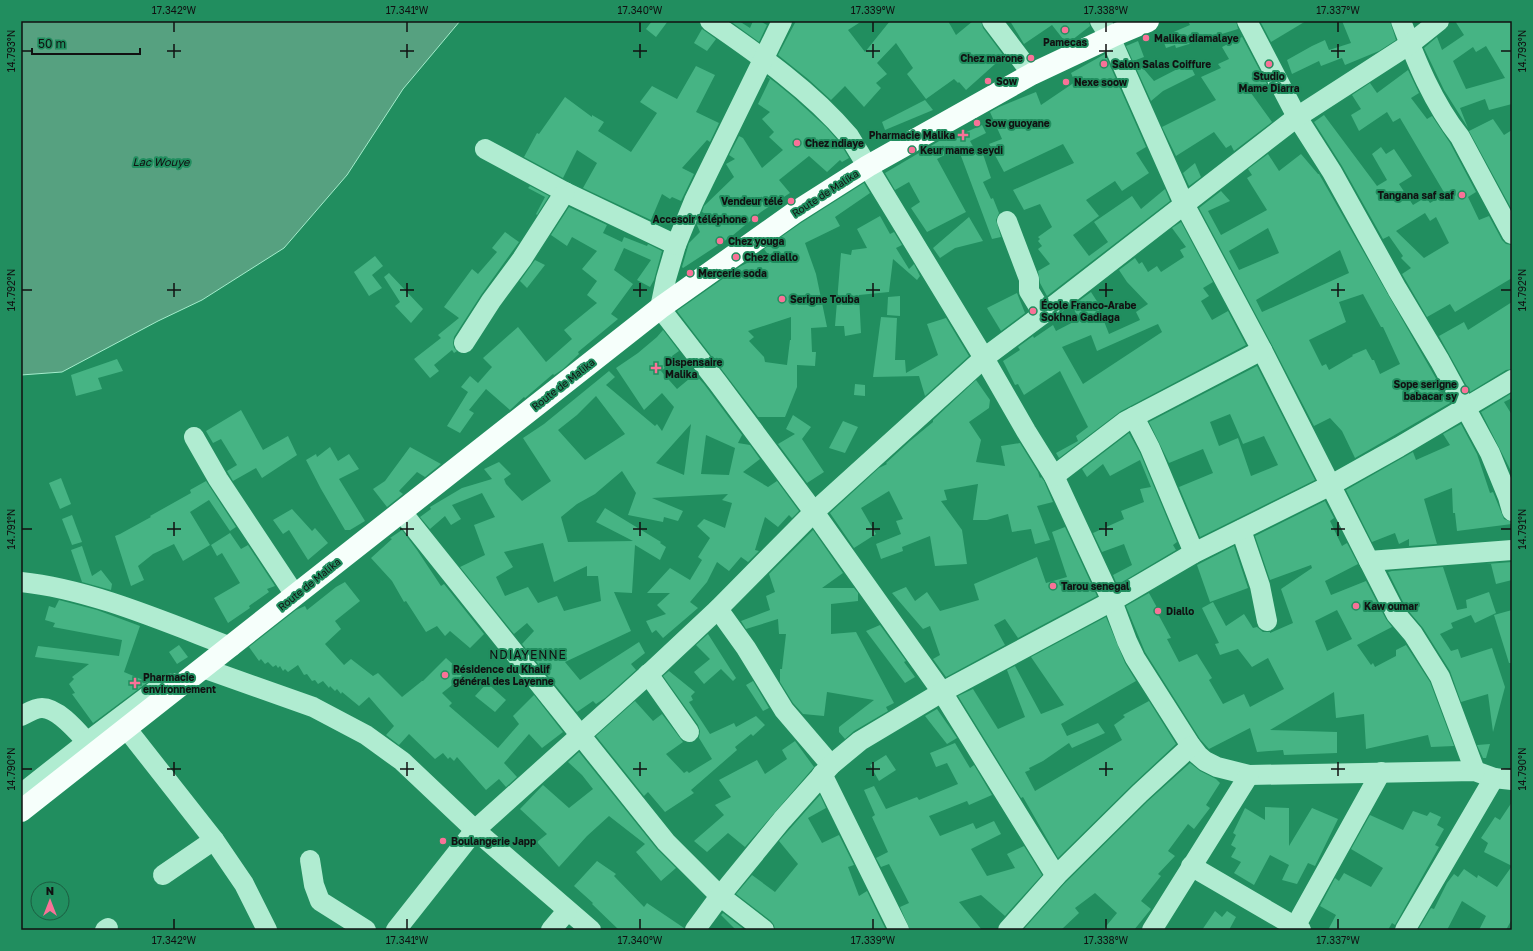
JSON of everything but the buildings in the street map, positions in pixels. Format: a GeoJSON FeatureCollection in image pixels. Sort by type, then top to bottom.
{"type":"FeatureCollection","features":[{"type":"Feature","properties":{"kind":"main road","name":"Route de Malika"},"geometry":{"type":"LineString","coordinates":[[21,810],[231,647],[401,511],[660,308],[787,218],[868,166],[1032,74],[1105,29],[1148,21]]}},
{"type":"Feature","properties":{"kind":"street"},"geometry":{"type":"LineString","coordinates":[[710,21],[764,59],[832,115],[849,136],[1054,476],[1112,601],[1135,658],[1191,746],[1205,760],[1217,767],[1249,775],[1475,771],[1503,779],[1405,930]]}},
{"type":"Feature","properties":{"kind":"street"},"geometry":{"type":"LineString","coordinates":[[782,21],[694,201],[676,245],[666,279],[660,308],[718,382],[814,512],[942,692],[1056,876]]}},
{"type":"Feature","properties":{"kind":"street"},"geometry":{"type":"LineString","coordinates":[[992,21],[1032,74]]}},
{"type":"Feature","properties":{"kind":"street"},"geometry":{"type":"LineString","coordinates":[[1248,21],[1297,117],[1332,172],[1490,453],[1508,497],[1512,511]]}},
{"type":"Feature","properties":{"kind":"street"},"geometry":{"type":"LineString","coordinates":[[1401,21],[1410,44],[1440,107],[1449,123],[1460,137],[1512,234]]}},
{"type":"Feature","properties":{"kind":"street"},"geometry":{"type":"LineString","coordinates":[[396,930],[475,830],[648,674],[718,609],[814,512],[984,358],[1297,117],[1410,44],[1439,21]]}},
{"type":"Feature","properties":{"kind":"street"},"geometry":{"type":"LineString","coordinates":[[1105,29],[1184,204],[1262,350],[1396,614],[1416,639],[1440,677],[1475,771]]}},
{"type":"Feature","properties":{"kind":"street"},"geometry":{"type":"LineString","coordinates":[[485,149],[565,192],[676,245]]}},
{"type":"Feature","properties":{"kind":"street"},"geometry":{"type":"LineString","coordinates":[[464,343],[490,301],[522,259],[565,192]]}},
{"type":"Feature","properties":{"kind":"street"},"geometry":{"type":"LineString","coordinates":[[1007,221],[1029,279],[1029,291],[1043,314]]}},
{"type":"Feature","properties":{"kind":"street"},"geometry":{"type":"LineString","coordinates":[[1054,476],[1119,426],[1262,350]]}},
{"type":"Feature","properties":{"kind":"street"},"geometry":{"type":"LineString","coordinates":[[695,930],[720,896],[782,820],[827,769],[860,741],[942,692],[1112,601],[1194,553],[1331,485],[1512,380]]}},
{"type":"Feature","properties":{"kind":"street"},"geometry":{"type":"LineString","coordinates":[[1134,417],[1150,448],[1194,553]]}},
{"type":"Feature","properties":{"kind":"street"},"geometry":{"type":"LineString","coordinates":[[194,437],[218,479],[295,595]]}},
{"type":"Feature","properties":{"kind":"street"},"geometry":{"type":"LineString","coordinates":[[401,511],[666,842],[720,896],[764,930]]}},
{"type":"Feature","properties":{"kind":"street"},"geometry":{"type":"LineString","coordinates":[[1241,530],[1260,586],[1267,621]]}},
{"type":"Feature","properties":{"kind":"street"},"geometry":{"type":"LineString","coordinates":[[1369,560],[1512,550]]}},
{"type":"Feature","properties":{"kind":"street"},"geometry":{"type":"LineString","coordinates":[[21,582],[70,590],[134,611],[231,647]]}},
{"type":"Feature","properties":{"kind":"street"},"geometry":{"type":"LineString","coordinates":[[718,609],[746,648],[784,710],[827,769],[899,930]]}},
{"type":"Feature","properties":{"kind":"street"},"geometry":{"type":"LineString","coordinates":[[203,668],[313,707],[366,735],[402,761],[475,830],[567,911],[591,930]]}},
{"type":"Feature","properties":{"kind":"street"},"geometry":{"type":"LineString","coordinates":[[648,674],[689,732]]}},
{"type":"Feature","properties":{"kind":"street"},"geometry":{"type":"LineString","coordinates":[[21,794],[160,687],[170,683],[182,684]]}},
{"type":"Feature","properties":{"kind":"street"},"geometry":{"type":"LineString","coordinates":[[21,716],[40,708],[49,709],[65,720],[87,742]]}},
{"type":"Feature","properties":{"kind":"street"},"geometry":{"type":"LineString","coordinates":[[126,728],[214,840],[244,884],[267,930]]}},
{"type":"Feature","properties":{"kind":"street"},"geometry":{"type":"LineString","coordinates":[[1008,930],[1056,876],[1140,793],[1191,746]]}},
{"type":"Feature","properties":{"kind":"street"},"geometry":{"type":"LineString","coordinates":[[1191,866],[1298,928],[1381,772]]}},
{"type":"Feature","properties":{"kind":"street"},"geometry":{"type":"LineString","coordinates":[[1152,930],[1249,775]]}},
{"type":"Feature","properties":{"kind":"street"},"geometry":{"type":"LineString","coordinates":[[163,875],[214,840]]}},
{"type":"Feature","properties":{"kind":"street"},"geometry":{"type":"LineString","coordinates":[[310,860],[314,885],[320,901],[366,930]]}},
{"type":"Feature","properties":{"kind":"street"},"geometry":{"type":"LineString","coordinates":[[551,930],[567,911]]}},
{"type":"Feature","properties":{"kind":"water","name":"Lac Wouye"},"geometry":{"type":"Polygon","coordinates":[[[21,21],[460,21],[403,89],[347,175],[284,248],[202,300],[158,321],[62,372],[21,375],[21,21]]]}},
{"type":"Feature","properties":{"kind":"place","name":"Pamecas"},"geometry":{"type":"Point","coordinates":[1065,30]}},
{"type":"Feature","properties":{"kind":"place","name":"Malika diamalaye"},"geometry":{"type":"Point","coordinates":[1146,38]}},
{"type":"Feature","properties":{"kind":"place","name":"Chez marone"},"geometry":{"type":"Point","coordinates":[1031,58]}},
{"type":"Feature","properties":{"kind":"place","name":"Salon Salas Coiffure"},"geometry":{"type":"Point","coordinates":[1104,64]}},
{"type":"Feature","properties":{"kind":"place","name":"Studio Mame Diarra"},"geometry":{"type":"Point","coordinates":[1269,64]}},
{"type":"Feature","properties":{"kind":"place","name":"Sow"},"geometry":{"type":"Point","coordinates":[988,81]}},
{"type":"Feature","properties":{"kind":"place","name":"Nexe soow"},"geometry":{"type":"Point","coordinates":[1066,82]}},
{"type":"Feature","properties":{"kind":"place","name":"Sow guoyane"},"geometry":{"type":"Point","coordinates":[977,123]}},
{"type":"Feature","properties":{"kind":"place","name":"Pharmacie Malika"},"geometry":{"type":"Point","coordinates":[963,135]}},
{"type":"Feature","properties":{"kind":"place","name":"Chez ndiaye"},"geometry":{"type":"Point","coordinates":[797,143]}},
{"type":"Feature","properties":{"kind":"place","name":"Keur mame seydi"},"geometry":{"type":"Point","coordinates":[912,150]}},
{"type":"Feature","properties":{"kind":"place","name":"Tangana saf saf"},"geometry":{"type":"Point","coordinates":[1462,195]}},
{"type":"Feature","properties":{"kind":"place","name":"Vendeur télé"},"geometry":{"type":"Point","coordinates":[791,201]}},
{"type":"Feature","properties":{"kind":"place","name":"Accesoir téléphone"},"geometry":{"type":"Point","coordinates":[755,219]}},
{"type":"Feature","properties":{"kind":"place","name":"Chez youga"},"geometry":{"type":"Point","coordinates":[720,241]}},
{"type":"Feature","properties":{"kind":"place","name":"Chez diallo"},"geometry":{"type":"Point","coordinates":[736,257]}},
{"type":"Feature","properties":{"kind":"place","name":"Mercerie soda"},"geometry":{"type":"Point","coordinates":[690,273]}},
{"type":"Feature","properties":{"kind":"place","name":"Serigne Touba"},"geometry":{"type":"Point","coordinates":[782,299]}},
{"type":"Feature","properties":{"kind":"place","name":"École Franco-Arabe Sokhna Gadiaga"},"geometry":{"type":"Point","coordinates":[1033,311]}},
{"type":"Feature","properties":{"kind":"place","name":"Dispensaire Malika"},"geometry":{"type":"Point","coordinates":[656,368]}},
{"type":"Feature","properties":{"kind":"place","name":"Sope serigne babacar sy"},"geometry":{"type":"Point","coordinates":[1465,390]}},
{"type":"Feature","properties":{"kind":"place","name":"Tarou senegal"},"geometry":{"type":"Point","coordinates":[1053,586]}},
{"type":"Feature","properties":{"kind":"place","name":"Kaw oumar"},"geometry":{"type":"Point","coordinates":[1356,606]}},
{"type":"Feature","properties":{"kind":"place","name":"Diallo"},"geometry":{"type":"Point","coordinates":[1158,611]}},
{"type":"Feature","properties":{"kind":"place","name":"Résidence du Khalif général des Layenne"},"geometry":{"type":"Point","coordinates":[445,675]}},
{"type":"Feature","properties":{"kind":"place","name":"Pharmacie environnement"},"geometry":{"type":"Point","coordinates":[135,683]}},
{"type":"Feature","properties":{"kind":"place","name":"Boulangerie Japp"},"geometry":{"type":"Point","coordinates":[443,841]}},
{"type":"Feature","properties":{"kind":"district","name":"NDIAYENNE"},"geometry":{"type":"Point","coordinates":[528,654]}}]}
